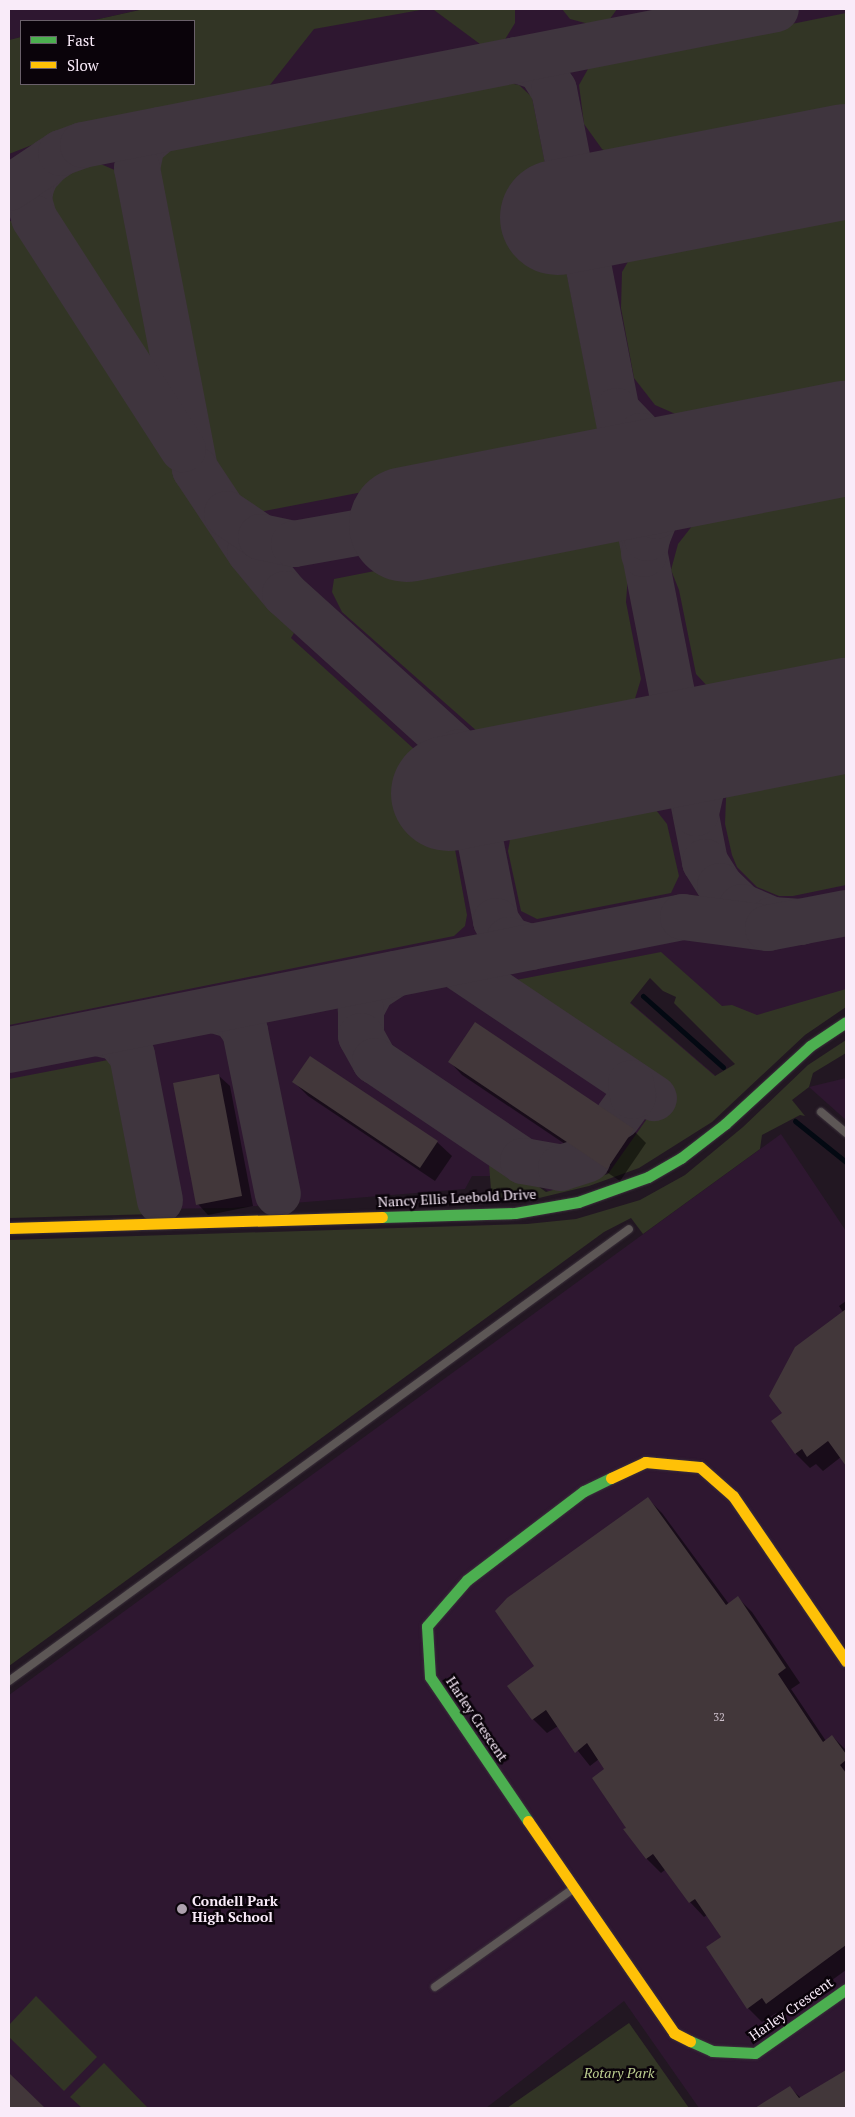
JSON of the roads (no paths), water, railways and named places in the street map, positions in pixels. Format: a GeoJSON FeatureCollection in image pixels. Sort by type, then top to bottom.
{"type":"FeatureCollection","features":[{"type":"Feature","properties":{"kind":"street","name":"Nancy Ellis Leebold Drive"},"geometry":{"type":"LineString","coordinates":[[9,1228],[516,1213],[578,1202],[648,1177],[682,1158],[725,1124],[810,1046],[846,1022]]}},
{"type":"Feature","properties":{"kind":"street","name":"Harley Crescent"},"geometry":{"type":"LineString","coordinates":[[846,1661],[733,1496],[700,1466],[644,1462],[584,1491],[467,1580],[427,1626],[430,1677],[674,2033],[712,2051],[754,2054],[846,1989]]}},
{"type":"Feature","properties":{"kind":"lane"},"geometry":{"type":"LineString","coordinates":[[821,1112],[846,1133]]}},
{"type":"Feature","properties":{"kind":"lane"},"geometry":{"type":"LineString","coordinates":[[9,1681],[629,1229]]}},
{"type":"Feature","properties":{"kind":"lane"},"geometry":{"type":"LineString","coordinates":[[435,1987],[574,1888]]}},
{"type":"Feature","properties":{"kind":"waterway"},"geometry":{"type":"LineString","coordinates":[[643,996],[723,1067]]}},
{"type":"Feature","properties":{"kind":"waterway"},"geometry":{"type":"LineString","coordinates":[[795,1121],[846,1162]]}},
{"type":"Feature","properties":{"kind":"place","name":"Condell Park High School"},"geometry":{"type":"Point","coordinates":[182,1909]}},
{"type":"Feature","properties":{"kind":"park label","name":"Rotary Park"},"geometry":{"type":"Point","coordinates":[619,2073]}}]}
